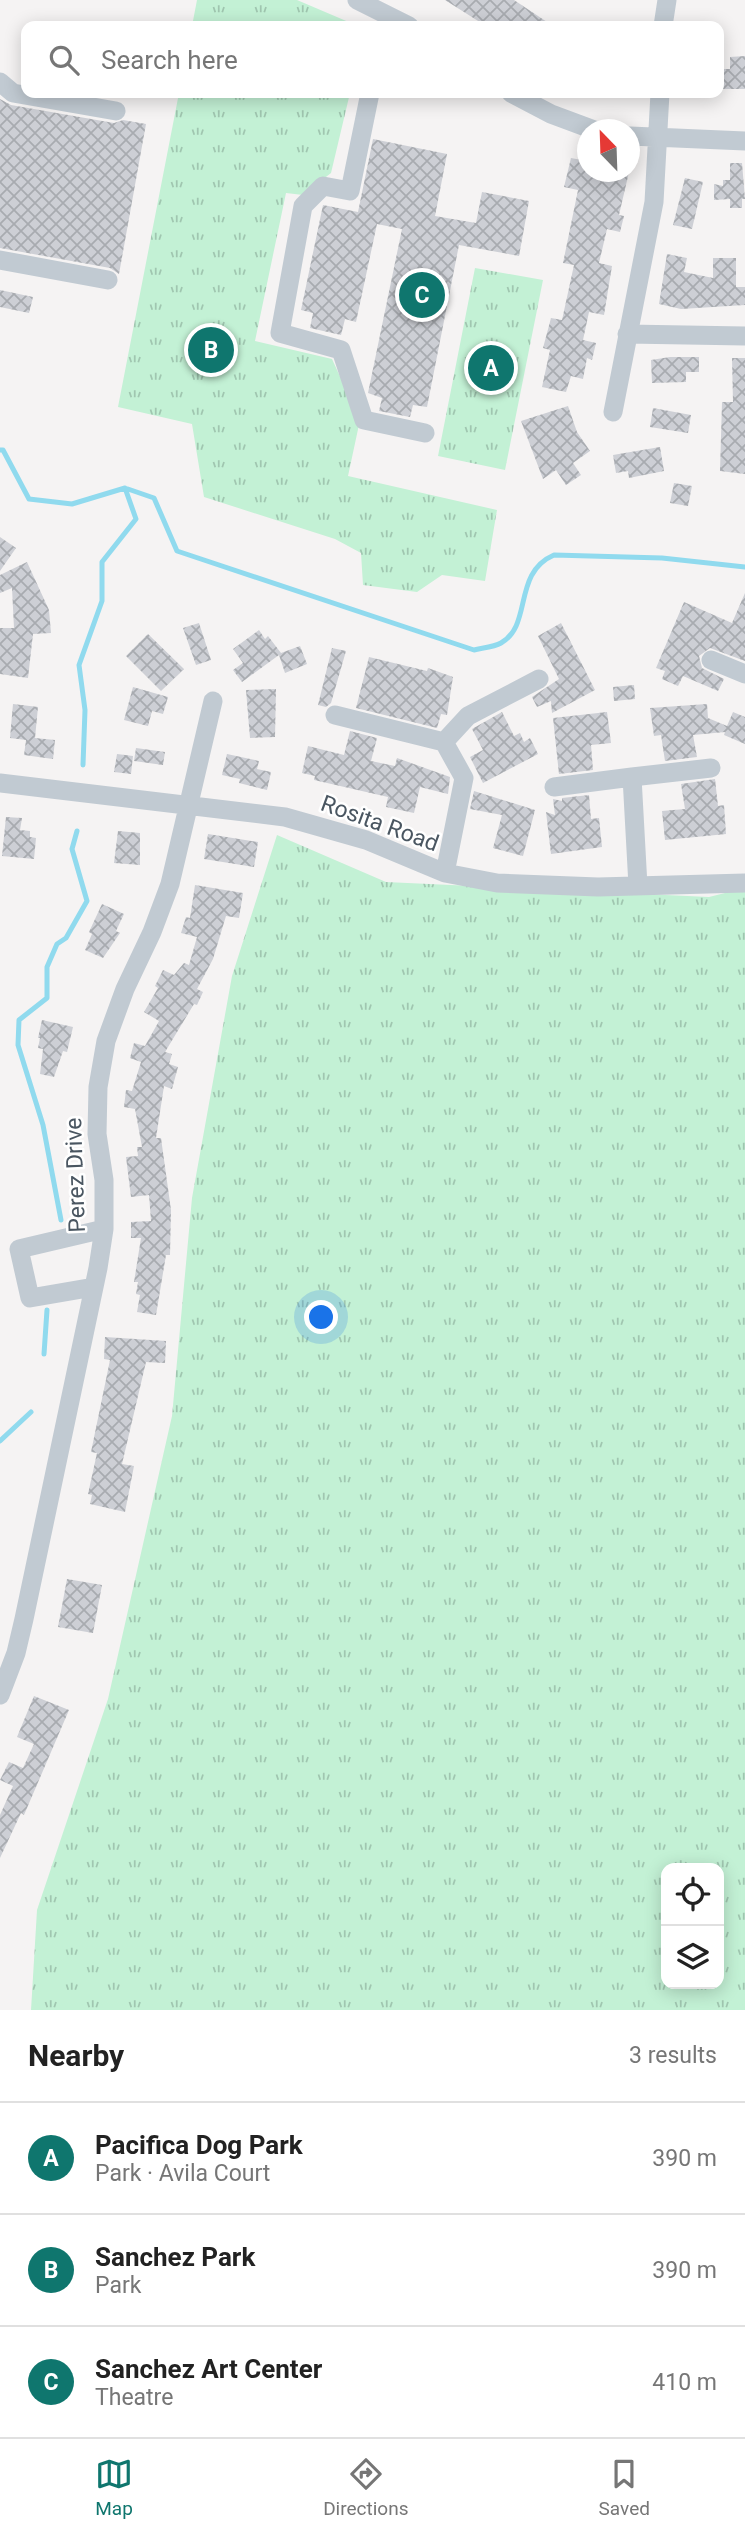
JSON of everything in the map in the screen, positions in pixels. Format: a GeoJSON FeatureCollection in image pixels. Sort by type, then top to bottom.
{"type":"FeatureCollection","features":[{"type":"Feature","properties":{"kind":"street"},"geometry":{"type":"LineString","coordinates":[[357,0],[386,20]]}},
{"type":"Feature","properties":{"kind":"street"},"geometry":{"type":"LineString","coordinates":[[664,21],[667,0]]}},
{"type":"Feature","properties":{"kind":"street"},"geometry":{"type":"LineString","coordinates":[[0,82],[13,93],[21,94]]}},
{"type":"Feature","properties":{"kind":"street"},"geometry":{"type":"LineString","coordinates":[[42,98],[116,111]]}},
{"type":"Feature","properties":{"kind":"street"},"geometry":{"type":"LineString","coordinates":[[369,98],[349,191],[323,186],[303,205],[280,332],[341,349],[364,420],[425,433]]}},
{"type":"Feature","properties":{"kind":"street"},"geometry":{"type":"LineString","coordinates":[[521,98],[577,124]]}},
{"type":"Feature","properties":{"kind":"street"},"geometry":{"type":"LineString","coordinates":[[613,412],[654,202],[660,98]]}},
{"type":"Feature","properties":{"kind":"street"},"geometry":{"type":"LineString","coordinates":[[640,137],[745,141]]}},
{"type":"Feature","properties":{"kind":"street"},"geometry":{"type":"LineString","coordinates":[[0,260],[108,280]]}},
{"type":"Feature","properties":{"kind":"street"},"geometry":{"type":"LineString","coordinates":[[627,334],[745,336]]}},
{"type":"Feature","properties":{"kind":"street"},"geometry":{"type":"LineString","coordinates":[[711,660],[745,674]]}},
{"type":"Feature","properties":{"kind":"street"},"geometry":{"type":"LineString","coordinates":[[444,742],[468,716],[539,679]]}},
{"type":"Feature","properties":{"kind":"street","name":"Perez Drive"},"geometry":{"type":"LineString","coordinates":[[0,1695],[16,1653],[24,1619],[104,1229],[104,1180],[97,1134],[98,1087],[106,1041],[170,884],[191,804],[213,701]]}},
{"type":"Feature","properties":{"kind":"street"},"geometry":{"type":"LineString","coordinates":[[335,715],[444,742],[464,778],[445,873]]}},
{"type":"Feature","properties":{"kind":"street"},"geometry":{"type":"LineString","coordinates":[[554,787],[711,768]]}},
{"type":"Feature","properties":{"kind":"street"},"geometry":{"type":"LineString","coordinates":[[632,777],[638,886]]}},
{"type":"Feature","properties":{"kind":"street","name":"Rosita Road"},"geometry":{"type":"LineString","coordinates":[[0,783],[191,804],[326,826],[445,873],[497,883],[638,886],[745,883]]}},
{"type":"Feature","properties":{"kind":"street"},"geometry":{"type":"LineString","coordinates":[[94,1287],[30,1298],[19,1249],[104,1229]]}},
{"type":"Feature","properties":{"kind":"green space"},"geometry":{"type":"Polygon","coordinates":[[[197,0],[297,0],[346,21],[193,21],[197,0]]]}},
{"type":"Feature","properties":{"kind":"green space"},"geometry":{"type":"Polygon","coordinates":[[[178,98],[349,98],[331,173],[303,195],[286,193],[255,341],[332,359],[360,420],[348,476],[497,510],[485,581],[442,575],[417,592],[363,585],[361,553],[335,539],[204,497],[192,424],[118,407],[178,98]]]}},
{"type":"Feature","properties":{"kind":"green space"},"geometry":{"type":"Polygon","coordinates":[[[475,268],[543,280],[505,470],[438,456],[475,268]]]}},
{"type":"Feature","properties":{"kind":"green space"},"geometry":{"type":"Polygon","coordinates":[[[277,835],[386,882],[709,897],[745,888],[745,2010],[31,2010],[37,1910],[108,1699],[172,1416],[192,1198],[232,976],[277,835]]]}},
{"type":"Feature","properties":{"kind":"building"},"geometry":{"type":"Polygon","coordinates":[[[445,0],[514,0],[546,21],[500,21],[478,21],[445,0]]]}},
{"type":"Feature","properties":{"kind":"building"},"geometry":{"type":"Polygon","coordinates":[[[745,56],[745,89],[724,89],[724,69],[730,69],[730,57],[745,56]]]}},
{"type":"Feature","properties":{"kind":"building"},"geometry":{"type":"Polygon","coordinates":[[[0,99],[11,105],[114,123],[123,120],[146,124],[119,274],[110,268],[0,248],[0,99]]]}},
{"type":"Feature","properties":{"kind":"building"},"geometry":{"type":"Polygon","coordinates":[[[373,139],[447,154],[435,216],[476,223],[482,192],[529,201],[519,256],[459,245],[427,407],[413,405],[410,417],[379,411],[382,398],[368,393],[402,229],[377,224],[356,322],[345,319],[341,335],[310,328],[313,313],[301,310],[323,205],[358,212],[373,139]]]}},
{"type":"Feature","properties":{"kind":"building"},"geometry":{"type":"Polygon","coordinates":[[[571,158],[577,159],[577,182],[627,182],[619,215],[624,216],[620,232],[607,229],[599,263],[612,266],[604,315],[589,312],[583,340],[596,343],[592,360],[587,358],[583,379],[571,376],[566,392],[542,387],[550,350],[543,348],[551,318],[562,320],[574,265],[563,263],[578,190],[564,187],[571,158]]]}},
{"type":"Feature","properties":{"kind":"building"},"geometry":{"type":"Polygon","coordinates":[[[730,163],[742,163],[745,199],[742,199],[742,208],[730,208],[730,199],[714,200],[714,184],[723,186],[723,180],[730,180],[730,163]]]}},
{"type":"Feature","properties":{"kind":"building"},"geometry":{"type":"Polygon","coordinates":[[[685,178],[703,182],[692,229],[673,225],[685,178]]]}},
{"type":"Feature","properties":{"kind":"building"},"geometry":{"type":"Polygon","coordinates":[[[667,254],[687,258],[684,272],[713,278],[713,258],[736,258],[736,287],[745,287],[745,305],[681,309],[659,304],[667,254]]]}},
{"type":"Feature","properties":{"kind":"building"},"geometry":{"type":"Polygon","coordinates":[[[0,290],[33,297],[29,313],[0,307],[0,290]]]}},
{"type":"Feature","properties":{"kind":"building"},"geometry":{"type":"Polygon","coordinates":[[[699,357],[699,372],[686,372],[686,382],[652,383],[651,360],[699,357]]]}},
{"type":"Feature","properties":{"kind":"building"},"geometry":{"type":"Polygon","coordinates":[[[732,358],[745,358],[745,474],[720,471],[722,402],[733,402],[732,358]]]}},
{"type":"Feature","properties":{"kind":"building"},"geometry":{"type":"Polygon","coordinates":[[[568,406],[577,432],[590,451],[573,463],[581,475],[566,485],[556,470],[543,479],[521,421],[568,406]]]}},
{"type":"Feature","properties":{"kind":"building"},"geometry":{"type":"Polygon","coordinates":[[[653,408],[691,415],[688,433],[650,427],[653,408]]]}},
{"type":"Feature","properties":{"kind":"building"},"geometry":{"type":"Polygon","coordinates":[[[660,447],[664,471],[629,478],[628,471],[616,473],[613,455],[660,447]]]}},
{"type":"Feature","properties":{"kind":"building"},"geometry":{"type":"Polygon","coordinates":[[[674,483],[692,486],[688,506],[670,503],[674,483]]]}},
{"type":"Feature","properties":{"kind":"building"},"geometry":{"type":"Polygon","coordinates":[[[0,537],[16,548],[0,571],[0,537]]]}},
{"type":"Feature","properties":{"kind":"building"},"geometry":{"type":"Polygon","coordinates":[[[27,562],[49,610],[51,633],[33,634],[28,678],[0,674],[0,628],[14,628],[12,588],[0,593],[0,575],[27,562]]]}},
{"type":"Feature","properties":{"kind":"building"},"geometry":{"type":"Polygon","coordinates":[[[745,593],[745,661],[710,648],[699,656],[702,668],[724,679],[718,691],[683,676],[678,686],[662,679],[665,671],[656,668],[684,602],[732,623],[745,593]]]}},
{"type":"Feature","properties":{"kind":"building"},"geometry":{"type":"Polygon","coordinates":[[[199,623],[211,660],[196,665],[183,628],[199,623]]]}},
{"type":"Feature","properties":{"kind":"building"},"geometry":{"type":"Polygon","coordinates":[[[561,623],[595,690],[552,713],[551,701],[537,707],[532,697],[559,679],[538,636],[561,623]]]}},
{"type":"Feature","properties":{"kind":"building"},"geometry":{"type":"Polygon","coordinates":[[[259,630],[265,639],[268,636],[281,653],[300,646],[307,664],[285,673],[279,655],[242,682],[233,670],[243,663],[233,649],[259,630]]]}},
{"type":"Feature","properties":{"kind":"building"},"geometry":{"type":"Polygon","coordinates":[[[148,634],[184,669],[161,691],[126,656],[148,634]]]}},
{"type":"Feature","properties":{"kind":"building"},"geometry":{"type":"Polygon","coordinates":[[[332,648],[346,651],[331,703],[326,707],[318,705],[332,648]]]}},
{"type":"Feature","properties":{"kind":"building"},"geometry":{"type":"Polygon","coordinates":[[[369,657],[427,671],[428,668],[453,677],[447,715],[441,714],[437,728],[356,708],[369,657]]]}},
{"type":"Feature","properties":{"kind":"building"},"geometry":{"type":"Polygon","coordinates":[[[634,685],[635,699],[614,701],[613,687],[634,685]]]}},
{"type":"Feature","properties":{"kind":"building"},"geometry":{"type":"Polygon","coordinates":[[[133,687],[168,697],[163,714],[152,711],[148,726],[124,720],[133,687]]]}},
{"type":"Feature","properties":{"kind":"building"},"geometry":{"type":"Polygon","coordinates":[[[276,689],[275,737],[250,738],[246,690],[276,689]]]}},
{"type":"Feature","properties":{"kind":"building"},"geometry":{"type":"Polygon","coordinates":[[[13,704],[38,707],[35,738],[55,740],[53,759],[24,755],[26,740],[10,738],[13,704]]]}},
{"type":"Feature","properties":{"kind":"building"},"geometry":{"type":"Polygon","coordinates":[[[707,704],[708,718],[727,726],[733,712],[745,717],[745,744],[724,735],[725,732],[693,735],[697,757],[665,761],[661,735],[654,736],[650,708],[707,704]]]}},
{"type":"Feature","properties":{"kind":"building"},"geometry":{"type":"Polygon","coordinates":[[[502,712],[514,736],[520,733],[524,742],[530,738],[538,754],[483,783],[470,757],[483,750],[472,729],[502,712]]]}},
{"type":"Feature","properties":{"kind":"building"},"geometry":{"type":"Polygon","coordinates":[[[607,712],[611,743],[591,745],[593,770],[559,774],[553,718],[607,712]]]}},
{"type":"Feature","properties":{"kind":"building"},"geometry":{"type":"Polygon","coordinates":[[[350,731],[377,738],[371,761],[395,766],[397,758],[450,777],[448,794],[420,787],[414,813],[386,807],[388,797],[314,780],[315,776],[302,773],[308,746],[344,755],[350,731]]]}},
{"type":"Feature","properties":{"kind":"building"},"geometry":{"type":"Polygon","coordinates":[[[136,748],[165,752],[163,765],[134,761],[136,748]]]}},
{"type":"Feature","properties":{"kind":"building"},"geometry":{"type":"Polygon","coordinates":[[[117,754],[133,756],[131,774],[114,772],[117,754]]]}},
{"type":"Feature","properties":{"kind":"building"},"geometry":{"type":"Polygon","coordinates":[[[227,754],[259,761],[257,769],[271,772],[267,790],[239,783],[240,779],[222,775],[227,754]]]}},
{"type":"Feature","properties":{"kind":"building"},"geometry":{"type":"Polygon","coordinates":[[[715,779],[718,806],[724,805],[726,834],[665,840],[662,811],[685,809],[681,784],[715,779]]]}},
{"type":"Feature","properties":{"kind":"building"},"geometry":{"type":"Polygon","coordinates":[[[474,791],[535,810],[523,856],[493,848],[502,815],[470,809],[474,791]]]}},
{"type":"Feature","properties":{"kind":"building"},"geometry":{"type":"Polygon","coordinates":[[[589,795],[591,819],[599,818],[602,847],[551,854],[546,812],[555,815],[553,799],[562,801],[562,798],[589,795]]]}},
{"type":"Feature","properties":{"kind":"building"},"geometry":{"type":"Polygon","coordinates":[[[6,817],[22,818],[20,830],[30,831],[30,837],[36,838],[34,859],[2,856],[6,817]]]}},
{"type":"Feature","properties":{"kind":"building"},"geometry":{"type":"Polygon","coordinates":[[[118,831],[140,833],[140,865],[114,863],[118,831]]]}},
{"type":"Feature","properties":{"kind":"building"},"geometry":{"type":"Polygon","coordinates":[[[208,834],[258,842],[254,867],[204,859],[208,834]]]}},
{"type":"Feature","properties":{"kind":"building"},"geometry":{"type":"Polygon","coordinates":[[[195,885],[243,893],[239,918],[226,916],[213,959],[197,989],[203,992],[197,1005],[194,1004],[165,1052],[172,1054],[169,1064],[178,1067],[172,1089],[164,1086],[156,1138],[161,1138],[171,1210],[170,1255],[166,1255],[156,1315],[137,1312],[140,1295],[136,1294],[138,1282],[134,1282],[141,1238],[131,1238],[131,1222],[151,1221],[149,1195],[131,1197],[126,1157],[138,1156],[137,1147],[142,1147],[135,1109],[124,1107],[126,1090],[132,1091],[141,1062],[130,1058],[134,1043],[145,1046],[159,1021],[144,1012],[158,988],[155,986],[163,970],[174,975],[184,963],[189,965],[197,937],[181,933],[186,917],[190,918],[195,885]]]}},
{"type":"Feature","properties":{"kind":"building"},"geometry":{"type":"Polygon","coordinates":[[[102,904],[124,914],[116,931],[120,933],[103,958],[85,950],[92,934],[89,932],[102,904]]]}},
{"type":"Feature","properties":{"kind":"building"},"geometry":{"type":"Polygon","coordinates":[[[42,1020],[73,1027],[67,1052],[63,1051],[54,1077],[40,1074],[43,1049],[38,1048],[38,1038],[42,1020]]]}},
{"type":"Feature","properties":{"kind":"building"},"geometry":{"type":"Polygon","coordinates":[[[105,1337],[166,1341],[165,1363],[146,1362],[122,1464],[134,1466],[125,1512],[90,1504],[92,1495],[88,1494],[97,1453],[91,1452],[110,1360],[104,1359],[105,1337]]]}},
{"type":"Feature","properties":{"kind":"building"},"geometry":{"type":"Polygon","coordinates":[[[67,1579],[102,1585],[93,1633],[58,1627],[67,1579]]]}},
{"type":"Feature","properties":{"kind":"building"},"geometry":{"type":"Polygon","coordinates":[[[34,1696],[69,1710],[24,1815],[21,1813],[0,1858],[0,1815],[13,1786],[0,1780],[9,1762],[23,1768],[34,1744],[17,1737],[34,1696]]]}},
{"type":"Feature","properties":{"kind":"waterway"},"geometry":{"type":"LineString","coordinates":[[0,450],[3,450],[29,499],[72,504],[125,488]]}},
{"type":"Feature","properties":{"kind":"waterway"},"geometry":{"type":"LineString","coordinates":[[125,488],[154,498],[177,551],[474,650],[501,643],[511,635],[532,574],[541,563],[554,555],[662,558],[745,567]]}},
{"type":"Feature","properties":{"kind":"waterway"},"geometry":{"type":"LineString","coordinates":[[83,765],[85,710],[79,665],[102,601],[102,562],[136,519],[125,488]]}},
{"type":"Feature","properties":{"kind":"waterway"},"geometry":{"type":"LineString","coordinates":[[61,1220],[43,1125],[18,1045],[19,1020],[47,998],[47,967],[57,944],[66,938],[87,901],[72,849],[77,831]]}},
{"type":"Feature","properties":{"kind":"waterway"},"geometry":{"type":"LineString","coordinates":[[44,1354],[47,1310]]}},
{"type":"Feature","properties":{"kind":"waterway"},"geometry":{"type":"LineString","coordinates":[[0,1441],[31,1412]]}},
{"type":"Feature","properties":{"kind":"place","name":"Sanchez Art Center"},"geometry":{"type":"Point","coordinates":[422,295]}},
{"type":"Feature","properties":{"kind":"place","name":"Sanchez Park"},"geometry":{"type":"Point","coordinates":[211,350]}},
{"type":"Feature","properties":{"kind":"place","name":"Pacifica Dog Park"},"geometry":{"type":"Point","coordinates":[491,368]}}]}
